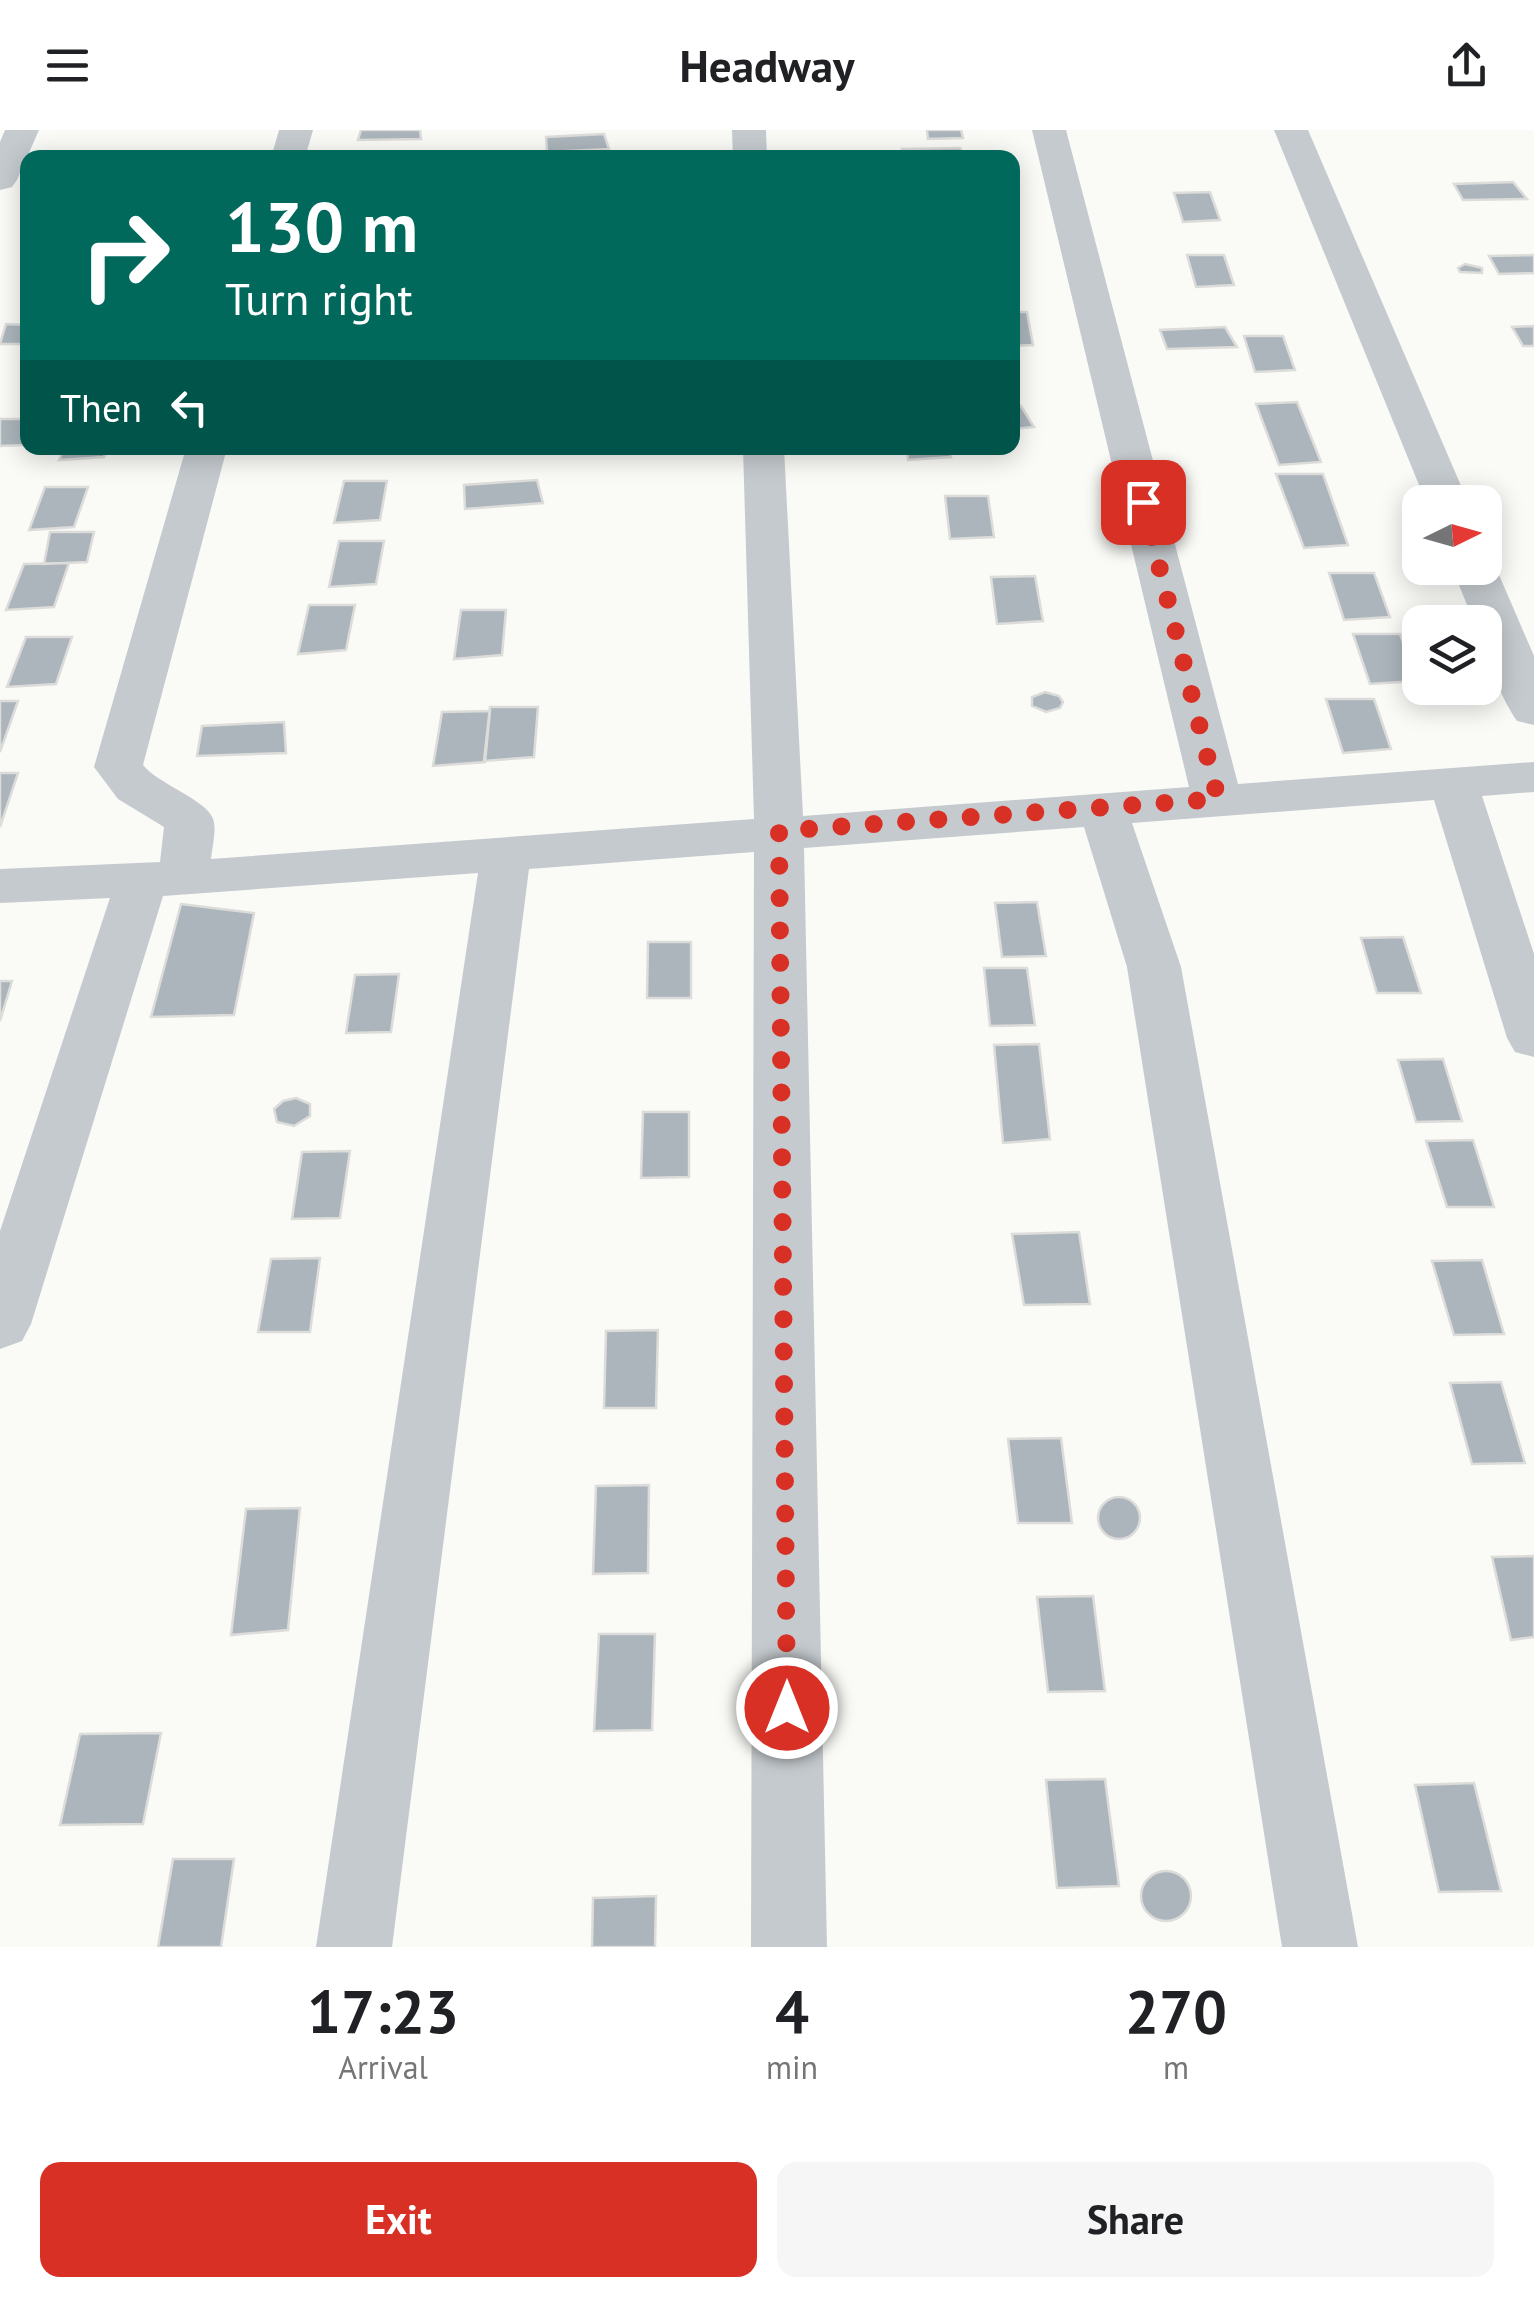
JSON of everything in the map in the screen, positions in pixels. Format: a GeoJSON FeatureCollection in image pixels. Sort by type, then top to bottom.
{"type":"FeatureCollection","features":[{"type":"Feature","properties":{"kind":"street"},"geometry":{"type":"LineString","coordinates":[[0,180],[22,130]]}},
{"type":"Feature","properties":{"kind":"street"},"geometry":{"type":"LineString","coordinates":[[1050,130],[1218,799]]}},
{"type":"Feature","properties":{"kind":"street"},"geometry":{"type":"LineString","coordinates":[[1291,130],[1440,485]]}},
{"type":"Feature","properties":{"kind":"street"},"geometry":{"type":"LineString","coordinates":[[0,1324],[163,879],[190,821],[136,788],[118,768],[204,455]]}},
{"type":"Feature","properties":{"kind":"street"},"geometry":{"type":"LineString","coordinates":[[762,455],[779,831],[789,1947]]}},
{"type":"Feature","properties":{"kind":"street"},"geometry":{"type":"LineString","coordinates":[[1481,585],[1534,711]]}},
{"type":"Feature","properties":{"kind":"street"},"geometry":{"type":"LineString","coordinates":[[0,886],[163,879],[1218,799],[1454,786],[1534,777]]}},
{"type":"Feature","properties":{"kind":"street"},"geometry":{"type":"LineString","coordinates":[[1454,786],[1534,1038]]}},
{"type":"Feature","properties":{"kind":"street"},"geometry":{"type":"LineString","coordinates":[[1103,809],[1154,968],[1320,1947]]}},
{"type":"Feature","properties":{"kind":"street"},"geometry":{"type":"LineString","coordinates":[[354,1947],[506,854]]}},
{"type":"Feature","properties":{"kind":"building"},"geometry":{"type":"Polygon","coordinates":[[[361,130],[420,130],[421,139],[358,140],[361,130]]]}},
{"type":"Feature","properties":{"kind":"building"},"geometry":{"type":"Polygon","coordinates":[[[927,130],[961,130],[963,138],[928,139],[927,130]]]}},
{"type":"Feature","properties":{"kind":"building"},"geometry":{"type":"Polygon","coordinates":[[[604,134],[609,149],[547,150],[546,137],[604,134]]]}},
{"type":"Feature","properties":{"kind":"building"},"geometry":{"type":"Polygon","coordinates":[[[960,148],[961,150],[902,150],[960,148]]]}},
{"type":"Feature","properties":{"kind":"building"},"geometry":{"type":"Polygon","coordinates":[[[1513,182],[1527,199],[1463,200],[1454,184],[1513,182]]]}},
{"type":"Feature","properties":{"kind":"building"},"geometry":{"type":"Polygon","coordinates":[[[1210,192],[1220,220],[1183,222],[1174,193],[1210,192]]]}},
{"type":"Feature","properties":{"kind":"building"},"geometry":{"type":"Polygon","coordinates":[[[1187,255],[1224,255],[1234,285],[1196,287],[1187,255]]]}},
{"type":"Feature","properties":{"kind":"building"},"geometry":{"type":"Polygon","coordinates":[[[1534,255],[1534,273],[1499,274],[1489,256],[1534,255]]]}},
{"type":"Feature","properties":{"kind":"building"},"geometry":{"type":"Polygon","coordinates":[[[1465,264],[1482,268],[1482,273],[1460,272],[1458,268],[1465,264]]]}},
{"type":"Feature","properties":{"kind":"building"},"geometry":{"type":"Polygon","coordinates":[[[1020,312],[1027,312],[1033,345],[1020,346],[1020,312]]]}},
{"type":"Feature","properties":{"kind":"building"},"geometry":{"type":"Polygon","coordinates":[[[6,324],[20,325],[20,344],[0,344],[6,324]]]}},
{"type":"Feature","properties":{"kind":"building"},"geometry":{"type":"Polygon","coordinates":[[[1534,326],[1534,346],[1523,346],[1512,327],[1534,326]]]}},
{"type":"Feature","properties":{"kind":"building"},"geometry":{"type":"Polygon","coordinates":[[[1225,327],[1237,347],[1167,349],[1160,330],[1225,327]]]}},
{"type":"Feature","properties":{"kind":"building"},"geometry":{"type":"Polygon","coordinates":[[[1244,336],[1283,336],[1295,370],[1255,372],[1244,336]]]}},
{"type":"Feature","properties":{"kind":"building"},"geometry":{"type":"Polygon","coordinates":[[[1297,402],[1321,462],[1279,465],[1256,404],[1297,402]]]}},
{"type":"Feature","properties":{"kind":"building"},"geometry":{"type":"Polygon","coordinates":[[[1021,406],[1034,427],[1020,428],[1021,406]]]}},
{"type":"Feature","properties":{"kind":"building"},"geometry":{"type":"Polygon","coordinates":[[[0,419],[20,419],[20,445],[0,446],[0,419]]]}},
{"type":"Feature","properties":{"kind":"building"},"geometry":{"type":"Polygon","coordinates":[[[61,455],[105,455],[104,457],[59,460],[61,455]]]}},
{"type":"Feature","properties":{"kind":"building"},"geometry":{"type":"Polygon","coordinates":[[[908,455],[951,457],[908,460],[908,455]]]}},
{"type":"Feature","properties":{"kind":"building"},"geometry":{"type":"Polygon","coordinates":[[[1276,474],[1323,474],[1348,545],[1304,548],[1276,474]]]}},
{"type":"Feature","properties":{"kind":"building"},"geometry":{"type":"Polygon","coordinates":[[[537,480],[543,503],[465,509],[464,485],[537,480]]]}},
{"type":"Feature","properties":{"kind":"building"},"geometry":{"type":"Polygon","coordinates":[[[344,481],[387,481],[380,520],[334,523],[344,481]]]}},
{"type":"Feature","properties":{"kind":"building"},"geometry":{"type":"Polygon","coordinates":[[[45,487],[88,487],[74,527],[29,530],[45,487]]]}},
{"type":"Feature","properties":{"kind":"building"},"geometry":{"type":"Polygon","coordinates":[[[945,496],[988,496],[994,537],[950,539],[945,496]]]}},
{"type":"Feature","properties":{"kind":"building"},"geometry":{"type":"Polygon","coordinates":[[[50,532],[94,532],[87,562],[44,564],[50,532]]]}},
{"type":"Feature","properties":{"kind":"building"},"geometry":{"type":"Polygon","coordinates":[[[339,541],[384,541],[376,584],[329,587],[339,541]]]}},
{"type":"Feature","properties":{"kind":"building"},"geometry":{"type":"Polygon","coordinates":[[[69,563],[54,607],[6,610],[24,564],[69,563]]]}},
{"type":"Feature","properties":{"kind":"building"},"geometry":{"type":"Polygon","coordinates":[[[1329,573],[1374,573],[1390,617],[1344,620],[1329,573]]]}},
{"type":"Feature","properties":{"kind":"building"},"geometry":{"type":"Polygon","coordinates":[[[1035,576],[1043,621],[997,624],[991,577],[1035,576]]]}},
{"type":"Feature","properties":{"kind":"building"},"geometry":{"type":"Polygon","coordinates":[[[309,605],[355,605],[346,650],[298,654],[309,605]]]}},
{"type":"Feature","properties":{"kind":"building"},"geometry":{"type":"Polygon","coordinates":[[[461,610],[506,610],[502,655],[454,659],[461,610]]]}},
{"type":"Feature","properties":{"kind":"building"},"geometry":{"type":"Polygon","coordinates":[[[1353,634],[1400,634],[1402,682],[1370,684],[1353,634]]]}},
{"type":"Feature","properties":{"kind":"building"},"geometry":{"type":"Polygon","coordinates":[[[26,637],[72,637],[56,684],[7,687],[26,637]]]}},
{"type":"Feature","properties":{"kind":"building"},"geometry":{"type":"Polygon","coordinates":[[[1045,692],[1059,696],[1063,702],[1060,708],[1046,712],[1032,706],[1032,697],[1045,692]]]}},
{"type":"Feature","properties":{"kind":"building"},"geometry":{"type":"Polygon","coordinates":[[[1326,699],[1374,699],[1391,749],[1343,753],[1326,699]]]}},
{"type":"Feature","properties":{"kind":"building"},"geometry":{"type":"Polygon","coordinates":[[[0,701],[18,701],[0,752],[0,701]]]}},
{"type":"Feature","properties":{"kind":"building"},"geometry":{"type":"Polygon","coordinates":[[[490,707],[538,707],[534,757],[484,761],[490,707]]]}},
{"type":"Feature","properties":{"kind":"building"},"geometry":{"type":"Polygon","coordinates":[[[490,711],[485,762],[433,766],[442,712],[490,711]]]}},
{"type":"Feature","properties":{"kind":"building"},"geometry":{"type":"Polygon","coordinates":[[[284,722],[286,753],[197,756],[202,726],[284,722]]]}},
{"type":"Feature","properties":{"kind":"building"},"geometry":{"type":"Polygon","coordinates":[[[0,773],[18,773],[0,827],[0,773]]]}},
{"type":"Feature","properties":{"kind":"building"},"geometry":{"type":"Polygon","coordinates":[[[1037,902],[1046,956],[1002,957],[995,903],[1037,902]]]}},
{"type":"Feature","properties":{"kind":"building"},"geometry":{"type":"Polygon","coordinates":[[[181,904],[254,913],[234,1015],[151,1017],[181,904]]]}},
{"type":"Feature","properties":{"kind":"building"},"geometry":{"type":"Polygon","coordinates":[[[1403,937],[1421,993],[1377,993],[1361,938],[1403,937]]]}},
{"type":"Feature","properties":{"kind":"building"},"geometry":{"type":"Polygon","coordinates":[[[648,942],[691,942],[691,998],[647,998],[648,942]]]}},
{"type":"Feature","properties":{"kind":"building"},"geometry":{"type":"Polygon","coordinates":[[[984,968],[1027,968],[1035,1025],[990,1026],[984,968]]]}},
{"type":"Feature","properties":{"kind":"building"},"geometry":{"type":"Polygon","coordinates":[[[399,974],[391,1032],[346,1033],[355,975],[399,974]]]}},
{"type":"Feature","properties":{"kind":"building"},"geometry":{"type":"Polygon","coordinates":[[[0,981],[12,981],[0,1021],[0,981]]]}},
{"type":"Feature","properties":{"kind":"building"},"geometry":{"type":"Polygon","coordinates":[[[1039,1044],[1050,1139],[1003,1143],[994,1045],[1039,1044]]]}},
{"type":"Feature","properties":{"kind":"building"},"geometry":{"type":"Polygon","coordinates":[[[1443,1059],[1462,1121],[1416,1122],[1398,1060],[1443,1059]]]}},
{"type":"Feature","properties":{"kind":"building"},"geometry":{"type":"Polygon","coordinates":[[[296,1098],[310,1104],[310,1116],[294,1126],[277,1122],[274,1109],[283,1101],[296,1098]]]}},
{"type":"Feature","properties":{"kind":"building"},"geometry":{"type":"Polygon","coordinates":[[[643,1112],[689,1112],[689,1177],[641,1178],[643,1112]]]}},
{"type":"Feature","properties":{"kind":"building"},"geometry":{"type":"Polygon","coordinates":[[[1473,1140],[1494,1207],[1447,1207],[1426,1141],[1473,1140]]]}},
{"type":"Feature","properties":{"kind":"building"},"geometry":{"type":"Polygon","coordinates":[[[350,1151],[340,1218],[292,1219],[302,1152],[350,1151]]]}},
{"type":"Feature","properties":{"kind":"building"},"geometry":{"type":"Polygon","coordinates":[[[1079,1232],[1090,1304],[1024,1305],[1012,1234],[1079,1232]]]}},
{"type":"Feature","properties":{"kind":"building"},"geometry":{"type":"Polygon","coordinates":[[[320,1258],[310,1332],[258,1332],[271,1259],[320,1258]]]}},
{"type":"Feature","properties":{"kind":"building"},"geometry":{"type":"Polygon","coordinates":[[[1482,1260],[1504,1334],[1454,1335],[1432,1261],[1482,1260]]]}},
{"type":"Feature","properties":{"kind":"building"},"geometry":{"type":"Polygon","coordinates":[[[658,1330],[656,1408],[604,1408],[606,1331],[658,1330]]]}},
{"type":"Feature","properties":{"kind":"building"},"geometry":{"type":"Polygon","coordinates":[[[1501,1382],[1525,1463],[1472,1464],[1450,1383],[1501,1382]]]}},
{"type":"Feature","properties":{"kind":"building"},"geometry":{"type":"Polygon","coordinates":[[[1061,1438],[1072,1523],[1018,1523],[1008,1439],[1061,1438]]]}},
{"type":"Feature","properties":{"kind":"building"},"geometry":{"type":"Polygon","coordinates":[[[649,1485],[648,1573],[593,1574],[596,1486],[649,1485]]]}},
{"type":"Feature","properties":{"kind":"building"},"geometry":{"type":"Polygon","coordinates":[[[1119,1497],[1134,1503],[1140,1518],[1134,1533],[1119,1539],[1104,1533],[1098,1518],[1104,1503],[1119,1497]]]}},
{"type":"Feature","properties":{"kind":"building"},"geometry":{"type":"Polygon","coordinates":[[[300,1508],[288,1630],[231,1635],[246,1509],[300,1508]]]}},
{"type":"Feature","properties":{"kind":"building"},"geometry":{"type":"Polygon","coordinates":[[[1534,1556],[1534,1637],[1511,1640],[1492,1557],[1534,1556]]]}},
{"type":"Feature","properties":{"kind":"building"},"geometry":{"type":"Polygon","coordinates":[[[1093,1596],[1105,1691],[1048,1692],[1037,1597],[1093,1596]]]}},
{"type":"Feature","properties":{"kind":"building"},"geometry":{"type":"Polygon","coordinates":[[[599,1634],[655,1634],[652,1730],[594,1731],[599,1634]]]}},
{"type":"Feature","properties":{"kind":"building"},"geometry":{"type":"Polygon","coordinates":[[[161,1733],[143,1824],[60,1825],[80,1734],[161,1733]]]}},
{"type":"Feature","properties":{"kind":"building"},"geometry":{"type":"Polygon","coordinates":[[[1105,1779],[1119,1886],[1057,1888],[1046,1780],[1105,1779]]]}},
{"type":"Feature","properties":{"kind":"building"},"geometry":{"type":"Polygon","coordinates":[[[1474,1783],[1501,1891],[1439,1892],[1415,1785],[1474,1783]]]}},
{"type":"Feature","properties":{"kind":"building"},"geometry":{"type":"Polygon","coordinates":[[[173,1859],[234,1859],[221,1947],[158,1947],[173,1859]]]}},
{"type":"Feature","properties":{"kind":"building"},"geometry":{"type":"Polygon","coordinates":[[[1166,1871],[1184,1878],[1191,1896],[1184,1914],[1166,1921],[1148,1914],[1141,1896],[1148,1878],[1166,1871]]]}},
{"type":"Feature","properties":{"kind":"building"},"geometry":{"type":"Polygon","coordinates":[[[656,1896],[655,1947],[592,1947],[593,1898],[656,1896]]]}},
{"type":"Feature","properties":{"kind":"route"},"geometry":{"type":"LineString","coordinates":[[787,1708],[779,831],[1218,799],[1143,502]]}}]}
